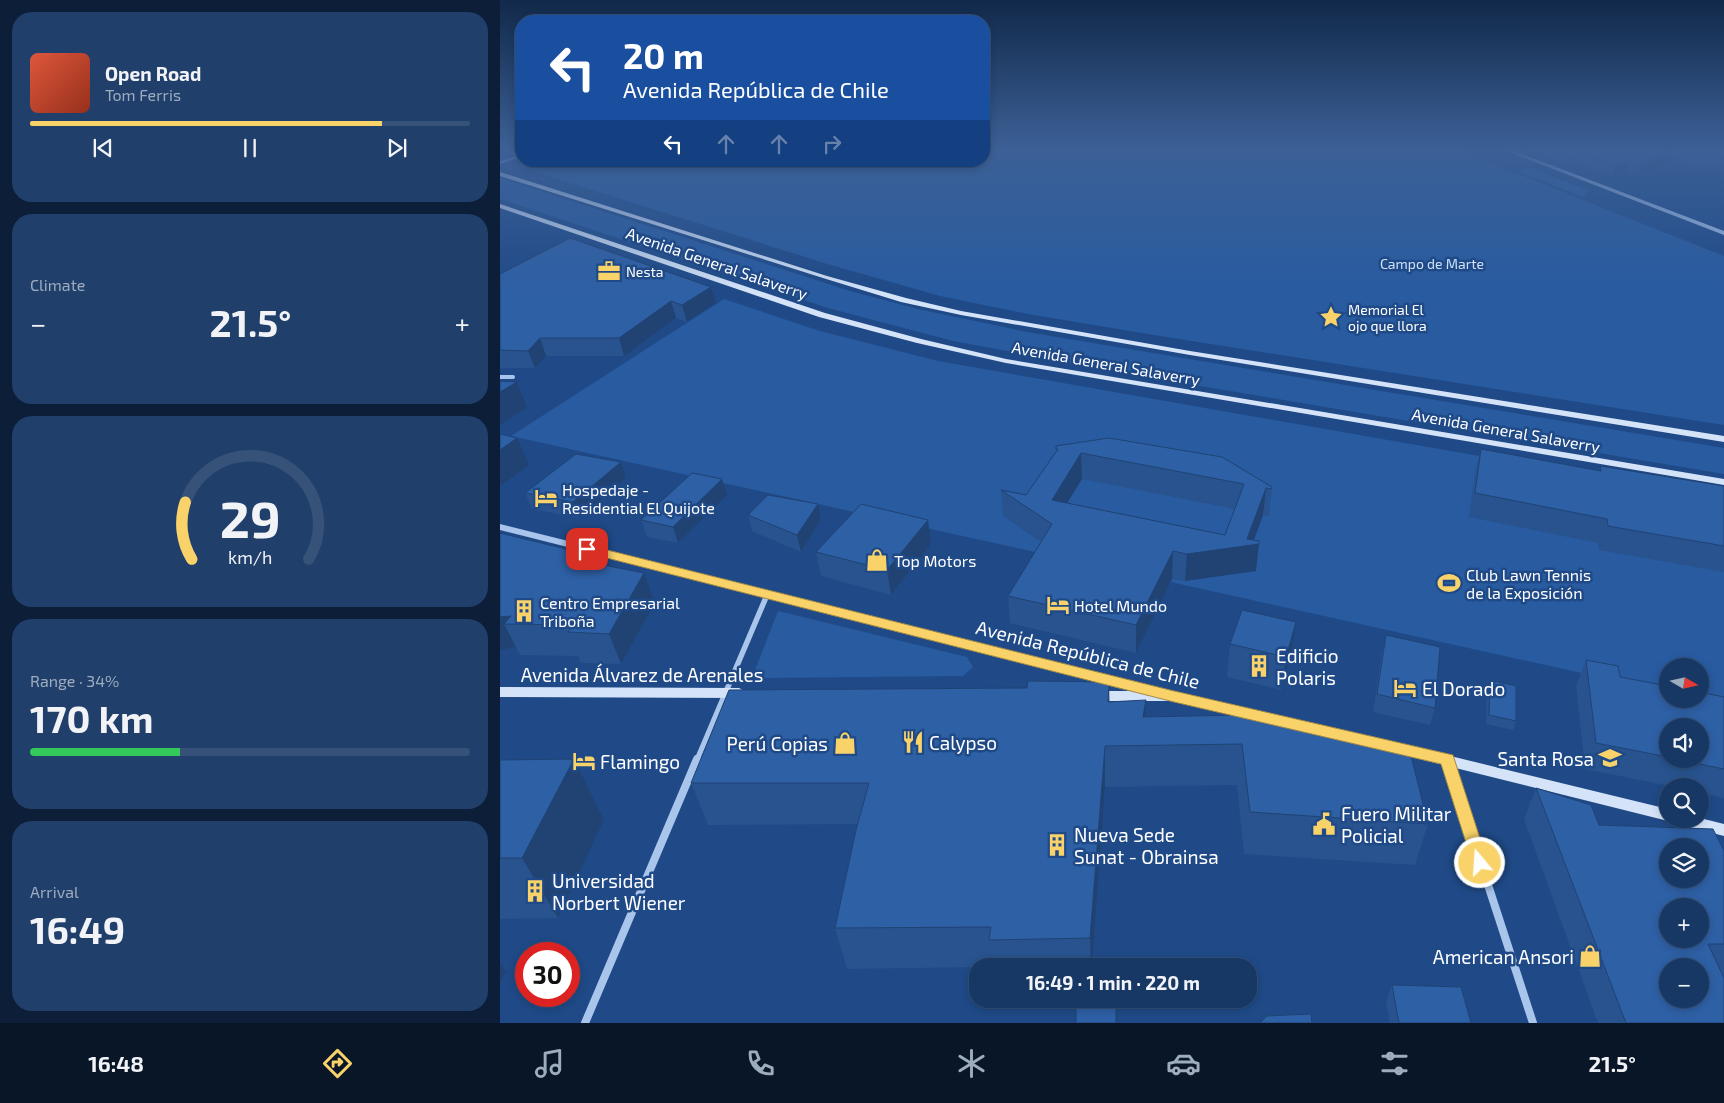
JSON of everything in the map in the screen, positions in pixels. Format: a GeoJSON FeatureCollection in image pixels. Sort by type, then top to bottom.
{"type":"FeatureCollection","features":[{"type":"Feature","properties":{"kind":"main road","name":"Avenida General Salaverry"},"geometry":{"type":"LineString","coordinates":[[569,196],[904,300],[1190,353],[1724,440]]}},
{"type":"Feature","properties":{"kind":"main road","name":"Avenida General Salaverry"},"geometry":{"type":"LineString","coordinates":[[500,206],[822,315],[1006,362],[1724,482]]}},
{"type":"Feature","properties":{"kind":"main road","name":"Avenida Álvarez de Arenales"},"geometry":{"type":"LineString","coordinates":[[500,692],[754,694]]}},
{"type":"Feature","properties":{"kind":"main road"},"geometry":{"type":"LineString","coordinates":[[1086,696],[1174,696]]}},
{"type":"Feature","properties":{"kind":"main road","name":"Avenida República de Chile"},"geometry":{"type":"LineString","coordinates":[[1174,696],[1259,716]]}},
{"type":"Feature","properties":{"kind":"main road"},"geometry":{"type":"LineString","coordinates":[[1344,736],[1447,759],[1659,813]]}},
{"type":"Feature","properties":{"kind":"main road"},"geometry":{"type":"LineString","coordinates":[[1709,826],[1724,830]]}},
{"type":"Feature","properties":{"kind":"street"},"geometry":{"type":"LineString","coordinates":[[1626,196],[1724,233]]}},
{"type":"Feature","properties":{"kind":"street"},"geometry":{"type":"LineString","coordinates":[[500,377],[513,377]]}},
{"type":"Feature","properties":{"kind":"street","name":"Avenida República de Chile"},"geometry":{"type":"LineString","coordinates":[[500,527],[1174,696]]}},
{"type":"Feature","properties":{"kind":"street"},"geometry":{"type":"LineString","coordinates":[[585,1023],[767,595]]}},
{"type":"Feature","properties":{"kind":"street"},"geometry":{"type":"LineString","coordinates":[[1447,759],[1533,1023]]}},
{"type":"Feature","properties":{"kind":"green space"},"geometry":{"type":"Polygon","coordinates":[[[500,196],[555,196],[850,291],[918,309],[1027,332],[1724,448],[1724,474],[1170,381],[953,341],[828,308],[500,199],[500,196]]]}},
{"type":"Feature","properties":{"kind":"green space","name":"Campo de Marte"},"geometry":{"type":"Polygon","coordinates":[[[610,196],[1572,196],[1724,256],[1724,425],[1028,314],[940,296],[824,263],[610,196]]]}},
{"type":"Feature","properties":{"kind":"green space","name":"Club Lawn Tennis de la Exposición"},"geometry":{"type":"Polygon","coordinates":[[[724,299],[820,331],[938,361],[1724,499],[1724,704],[1709,701],[1709,658],[1659,658],[1659,690],[511,436],[724,299]]]}},
{"type":"Feature","properties":{"kind":"green space"},"geometry":{"type":"Polygon","coordinates":[[[778,611],[967,657],[973,667],[963,676],[752,678],[778,611]]]}},
{"type":"Feature","properties":{"kind":"building"},"geometry":{"type":"Polygon","coordinates":[[[570,238],[711,287],[682,305],[671,301],[619,338],[540,338],[528,351],[500,350],[500,274],[570,238]]]}},
{"type":"Feature","properties":{"kind":"building"},"geometry":{"type":"Polygon","coordinates":[[[500,381],[517,382],[500,392],[500,381]]]}},
{"type":"Feature","properties":{"kind":"building"},"geometry":{"type":"Polygon","coordinates":[[[500,434],[517,438],[500,450],[500,434]]]}},
{"type":"Feature","properties":{"kind":"building"},"geometry":{"type":"Polygon","coordinates":[[[1109,438],[1222,457],[1272,487],[1272,489],[1266,488],[1247,539],[1259,541],[1259,544],[1187,554],[1173,551],[1136,625],[1008,596],[1052,524],[1001,490],[1026,495],[1058,449],[1056,449],[1056,446],[1109,438]],[[1081,453],[1052,500],[1225,535],[1244,484],[1081,453]]]}},
{"type":"Feature","properties":{"kind":"building"},"geometry":{"type":"Polygon","coordinates":[[[1481,449],[1601,471],[1600,466],[1724,486],[1724,546],[1608,526],[1607,519],[1475,493],[1481,449]]]}},
{"type":"Feature","properties":{"kind":"building"},"geometry":{"type":"Polygon","coordinates":[[[576,454],[621,462],[573,502],[525,493],[576,454]]]}},
{"type":"Feature","properties":{"kind":"building"},"geometry":{"type":"Polygon","coordinates":[[[692,473],[722,479],[673,527],[641,520],[692,473]]]}},
{"type":"Feature","properties":{"kind":"building"},"geometry":{"type":"Polygon","coordinates":[[[768,495],[818,504],[797,535],[748,515],[768,495]]]}},
{"type":"Feature","properties":{"kind":"building"},"geometry":{"type":"Polygon","coordinates":[[[861,504],[928,520],[887,570],[816,552],[861,504]]]}},
{"type":"Feature","properties":{"kind":"building"},"geometry":{"type":"Polygon","coordinates":[[[500,533],[562,548],[586,556],[583,561],[644,573],[609,634],[568,632],[572,625],[504,624],[511,616],[500,617],[500,533]]]}},
{"type":"Feature","properties":{"kind":"building"},"geometry":{"type":"Polygon","coordinates":[[[1242,610],[1296,622],[1286,657],[1230,644],[1242,610]]]}},
{"type":"Feature","properties":{"kind":"building","name":"El Dorado"},"geometry":{"type":"Polygon","coordinates":[[[1386,635],[1440,647],[1435,708],[1377,694],[1386,635]]]}},
{"type":"Feature","properties":{"kind":"building"},"geometry":{"type":"Polygon","coordinates":[[[1586,660],[1618,666],[1620,677],[1659,684],[1659,708],[1709,708],[1709,694],[1724,697],[1724,769],[1709,766],[1709,718],[1659,718],[1659,755],[1596,743],[1586,660]]]}},
{"type":"Feature","properties":{"kind":"building"},"geometry":{"type":"Polygon","coordinates":[[[1490,680],[1516,686],[1516,721],[1489,715],[1490,680]]]}},
{"type":"Feature","properties":{"kind":"building"},"geometry":{"type":"Polygon","coordinates":[[[1028,681],[1109,682],[1108,702],[1146,700],[1143,717],[1239,715],[1238,709],[1410,752],[1428,824],[1250,812],[1242,744],[1105,746],[1090,938],[989,940],[991,927],[835,928],[856,830],[869,783],[691,783],[729,690],[1027,688],[1028,681]]]}},
{"type":"Feature","properties":{"kind":"building"},"geometry":{"type":"Polygon","coordinates":[[[574,759],[522,858],[500,858],[500,760],[574,759]]]}},
{"type":"Feature","properties":{"kind":"building"},"geometry":{"type":"Polygon","coordinates":[[[1536,788],[1591,805],[1599,825],[1713,829],[1724,851],[1724,944],[1709,944],[1709,898],[1659,898],[1659,948],[1709,948],[1709,946],[1724,978],[1724,1023],[1626,1023],[1536,788]]]}},
{"type":"Feature","properties":{"kind":"building"},"geometry":{"type":"Polygon","coordinates":[[[1392,985],[1461,987],[1471,1023],[1399,1023],[1392,985]]]}},
{"type":"Feature","properties":{"kind":"building"},"geometry":{"type":"Polygon","coordinates":[[[1076,1008],[1116,1008],[1116,1023],[1076,1023],[1076,1008]]]}},
{"type":"Feature","properties":{"kind":"building"},"geometry":{"type":"Polygon","coordinates":[[[1311,1014],[1312,1023],[1260,1023],[1267,1016],[1311,1014]]]}},
{"type":"Feature","properties":{"kind":"place","name":"Nesta"},"geometry":{"type":"Point","coordinates":[609,271]}},
{"type":"Feature","properties":{"kind":"place","name":"Memorial El ojo que llora"},"geometry":{"type":"Point","coordinates":[1331,317]}},
{"type":"Feature","properties":{"kind":"place","name":"Hospedaje - Residential El Quijote"},"geometry":{"type":"Point","coordinates":[546,498]}},
{"type":"Feature","properties":{"kind":"place","name":"Top Motors"},"geometry":{"type":"Point","coordinates":[877,560]}},
{"type":"Feature","properties":{"kind":"place","name":"Club Lawn Tennis de la Exposición"},"geometry":{"type":"Point","coordinates":[1449,583]}},
{"type":"Feature","properties":{"kind":"place","name":"Hotel Mundo"},"geometry":{"type":"Point","coordinates":[1058,605]}},
{"type":"Feature","properties":{"kind":"place","name":"Centro Empresarial Triboña"},"geometry":{"type":"Point","coordinates":[524,611]}},
{"type":"Feature","properties":{"kind":"place","name":"Edificio Polaris"},"geometry":{"type":"Point","coordinates":[1259,666]}},
{"type":"Feature","properties":{"kind":"place","name":"El Dorado"},"geometry":{"type":"Point","coordinates":[1405,688]}},
{"type":"Feature","properties":{"kind":"place","name":"Calypso"},"geometry":{"type":"Point","coordinates":[913,742]}},
{"type":"Feature","properties":{"kind":"place","name":"Perú Copias"},"geometry":{"type":"Point","coordinates":[845,743]}},
{"type":"Feature","properties":{"kind":"place","name":"Santa Rosa"},"geometry":{"type":"Point","coordinates":[1610,758]}},
{"type":"Feature","properties":{"kind":"place","name":"Flamingo"},"geometry":{"type":"Point","coordinates":[584,761]}},
{"type":"Feature","properties":{"kind":"place","name":"Fuero Militar Policial"},"geometry":{"type":"Point","coordinates":[1324,824]}},
{"type":"Feature","properties":{"kind":"place","name":"Nueva Sede Sunat - Obrainsa"},"geometry":{"type":"Point","coordinates":[1057,845]}},
{"type":"Feature","properties":{"kind":"place","name":"Universidad Norbert Wiener"},"geometry":{"type":"Point","coordinates":[535,891]}},
{"type":"Feature","properties":{"kind":"place","name":"American Ansori"},"geometry":{"type":"Point","coordinates":[1590,956]}},
{"type":"Feature","properties":{"kind":"route"},"geometry":{"type":"LineString","coordinates":[[587,549],[1174,696],[1447,759],[1480,863]]}}]}
